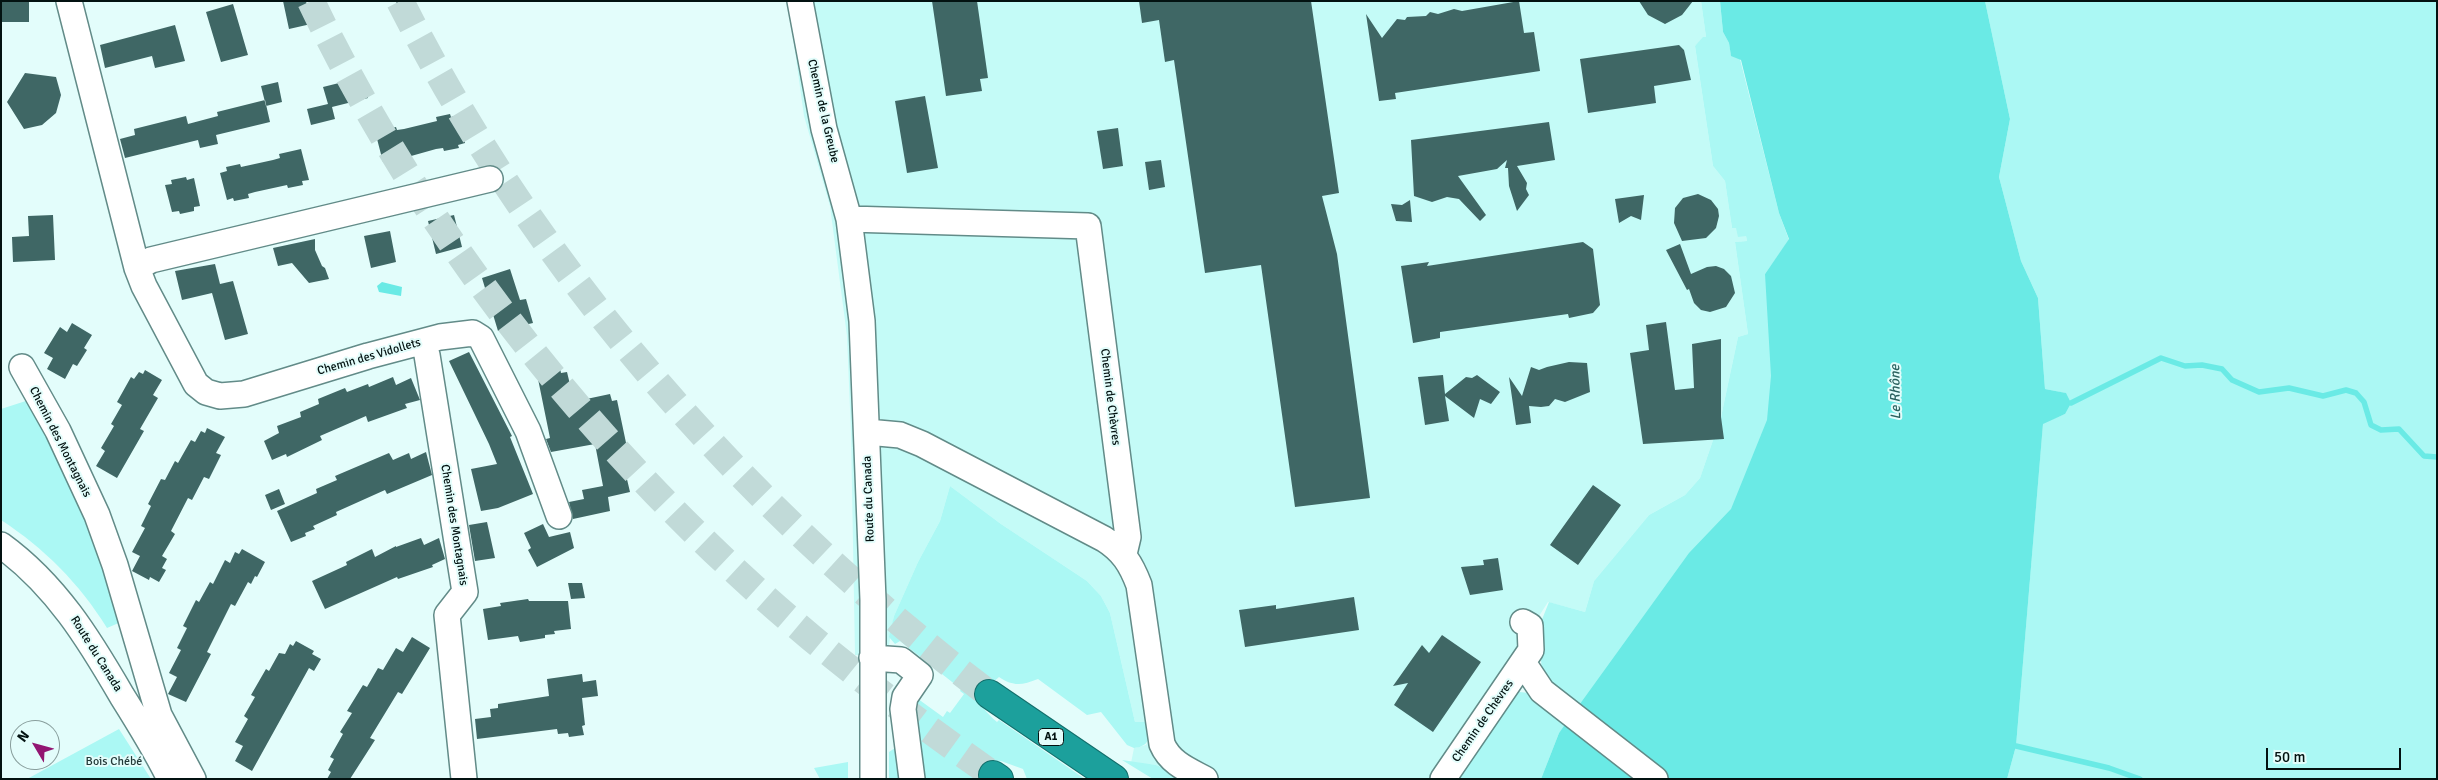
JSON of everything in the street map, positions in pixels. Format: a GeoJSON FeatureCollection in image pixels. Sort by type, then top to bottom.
{"type":"FeatureCollection","features":[{"type":"Feature","properties":{"kind":"highway","name":"A1"},"geometry":{"type":"LineString","coordinates":[[989,694],[1114,779]]}},
{"type":"Feature","properties":{"kind":"street","name":"Chemin des Vidollets"},"geometry":{"type":"LineString","coordinates":[[69,1],[137,268],[144,286],[196,384],[206,392],[220,396],[255,391],[368,356],[440,337],[467,332],[478,335],[528,431],[559,516]]}},
{"type":"Feature","properties":{"kind":"street","name":"Chemin de la Greube"},"geometry":{"type":"LineString","coordinates":[[800,1],[824,129],[849,220]]}},
{"type":"Feature","properties":{"kind":"street"},"geometry":{"type":"LineString","coordinates":[[137,268],[150,260],[490,179]]}},
{"type":"Feature","properties":{"kind":"street","name":"Route du Canada"},"geometry":{"type":"LineString","coordinates":[[849,220],[862,321],[867,432],[873,779]]}},
{"type":"Feature","properties":{"kind":"street","name":"Chemin de Chèvres"},"geometry":{"type":"LineString","coordinates":[[849,220],[1088,226],[1128,537],[1124,554]]}},
{"type":"Feature","properties":{"kind":"street","name":"Chemin des Montagnais"},"geometry":{"type":"LineString","coordinates":[[427,355],[465,592],[447,615],[464,779]]}},
{"type":"Feature","properties":{"kind":"street","name":"Chemin des Montagnais"},"geometry":{"type":"LineString","coordinates":[[22,366],[66,448],[98,515],[115,565],[159,715],[193,779]]}},
{"type":"Feature","properties":{"kind":"street"},"geometry":{"type":"LineString","coordinates":[[867,432],[900,435],[922,444],[1104,539],[1124,554],[1139,585],[1162,744],[1175,762],[1205,779]]}},
{"type":"Feature","properties":{"kind":"street","name":"Route du Canada"},"geometry":{"type":"LineString","coordinates":[[1,545],[26,564],[56,594],[95,649],[170,779]]}},
{"type":"Feature","properties":{"kind":"street","name":"Chemin de Chèvres"},"geometry":{"type":"LineString","coordinates":[[1443,779],[1524,664],[1531,650],[1530,626],[1523,622]]}},
{"type":"Feature","properties":{"kind":"street"},"geometry":{"type":"LineString","coordinates":[[95,649],[134,632]]}},
{"type":"Feature","properties":{"kind":"street"},"geometry":{"type":"LineString","coordinates":[[872,658],[901,660],[920,675],[905,697],[902,709],[912,779]]}},
{"type":"Feature","properties":{"kind":"street","name":"Chemin de Chèvres"},"geometry":{"type":"LineString","coordinates":[[1524,664],[1539,688],[1655,779]]}},
{"type":"Feature","properties":{"kind":"shaded area"},"geometry":{"type":"Polygon","coordinates":[[[788,1],[1701,1],[1706,37],[1695,46],[1713,166],[1725,181],[1732,228],[1736,228],[1746,236],[1747,241],[1735,242],[1748,334],[1738,337],[1721,417],[1700,478],[1685,495],[1649,515],[1594,581],[1585,612],[1548,602],[1516,652],[1450,779],[1190,779],[1156,765],[1131,763],[1134,748],[1146,745],[1150,738],[1150,722],[1135,722],[1110,613],[1101,596],[1087,581],[1001,524],[950,486],[940,521],[918,562],[894,616],[887,656],[855,655],[851,433],[847,336],[830,206],[804,116],[788,1]]]}},
{"type":"Feature","properties":{"kind":"green space"},"geometry":{"type":"Polygon","coordinates":[[[1701,1],[1720,1],[1723,32],[1729,43],[1731,55],[1740,59],[1779,213],[1789,240],[1765,274],[1782,346],[1754,507],[1559,733],[1541,779],[1450,779],[1510,691],[1539,694],[1543,684],[1541,660],[1544,644],[1539,627],[1549,602],[1585,612],[1594,581],[1649,515],[1685,495],[1700,478],[1721,417],[1738,337],[1748,334],[1735,242],[1747,241],[1746,236],[1738,237],[1736,228],[1732,228],[1725,181],[1713,166],[1695,46],[1703,37],[1706,37],[1701,1]]]}},
{"type":"Feature","properties":{"kind":"green space"},"geometry":{"type":"Polygon","coordinates":[[[1985,1],[2437,1],[2437,779],[2007,779],[2016,746],[2043,423],[2065,414],[2065,393],[2045,389],[2038,298],[2021,261],[1999,177],[2010,119],[1985,1]]]}},
{"type":"Feature","properties":{"kind":"green space"},"geometry":{"type":"Polygon","coordinates":[[[32,399],[76,485],[121,622],[107,628],[85,596],[60,568],[32,542],[1,520],[1,409],[32,399]]]}},
{"type":"Feature","properties":{"kind":"green space"},"geometry":{"type":"Polygon","coordinates":[[[950,486],[1001,524],[1087,581],[1101,596],[1110,613],[1135,722],[1150,722],[1147,743],[1134,748],[1127,745],[1101,712],[1087,715],[1038,679],[1027,683],[1014,684],[999,677],[986,689],[981,699],[982,704],[990,715],[997,722],[999,720],[1085,779],[1027,779],[1023,769],[1001,761],[991,768],[985,779],[921,779],[914,696],[943,717],[947,711],[950,713],[964,694],[960,691],[961,689],[900,641],[895,644],[889,637],[894,616],[918,562],[940,521],[950,486]]]}},
{"type":"Feature","properties":{"kind":"green space","name":"Bois Chébé"},"geometry":{"type":"Polygon","coordinates":[[[119,729],[151,779],[27,779],[44,770],[60,770],[60,761],[119,729]]]}},
{"type":"Feature","properties":{"kind":"green space"},"geometry":{"type":"Polygon","coordinates":[[[895,748],[898,751],[900,779],[889,779],[889,752],[895,748]]]}},
{"type":"Feature","properties":{"kind":"green space"},"geometry":{"type":"Polygon","coordinates":[[[1122,760],[1156,765],[1190,779],[1153,779],[1122,760]]]}},
{"type":"Feature","properties":{"kind":"green space"},"geometry":{"type":"Polygon","coordinates":[[[848,762],[848,779],[820,779],[814,768],[848,762]]]}},
{"type":"Feature","properties":{"kind":"water","name":"Le Rhône"},"geometry":{"type":"Polygon","coordinates":[[[1720,1],[1985,1],[2010,119],[1999,177],[2021,261],[2038,298],[2045,389],[2066,393],[2071,403],[2065,414],[2043,424],[2016,746],[2007,779],[1541,779],[1559,733],[1689,553],[1731,509],[1767,420],[1771,376],[1765,274],[1789,239],[1779,213],[1741,60],[1731,56],[1729,43],[1723,32],[1720,1]]]}},
{"type":"Feature","properties":{"kind":"water"},"geometry":{"type":"Polygon","coordinates":[[[382,282],[402,287],[401,296],[379,292],[377,286],[382,282]]]}},
{"type":"Feature","properties":{"kind":"building"},"geometry":{"type":"Polygon","coordinates":[[[1,1],[29,1],[29,22],[1,22],[1,1]]]}},
{"type":"Feature","properties":{"kind":"building"},"geometry":{"type":"Polygon","coordinates":[[[283,1],[306,1],[311,24],[289,29],[283,1]]]}},
{"type":"Feature","properties":{"kind":"building"},"geometry":{"type":"Polygon","coordinates":[[[396,1],[414,1],[418,13],[401,18],[396,1]]]}},
{"type":"Feature","properties":{"kind":"building"},"geometry":{"type":"Polygon","coordinates":[[[932,1],[977,1],[988,78],[980,79],[982,91],[946,96],[932,1]]]}},
{"type":"Feature","properties":{"kind":"building"},"geometry":{"type":"Polygon","coordinates":[[[1139,1],[1311,1],[1339,193],[1322,196],[1337,254],[1370,498],[1295,507],[1261,265],[1205,273],[1174,60],[1165,62],[1159,20],[1142,23],[1139,1]]]}},
{"type":"Feature","properties":{"kind":"building"},"geometry":{"type":"Polygon","coordinates":[[[1519,1],[1524,33],[1534,32],[1540,71],[1395,93],[1396,99],[1379,101],[1366,14],[1382,38],[1397,19],[1405,20],[1407,17],[1426,16],[1430,12],[1438,14],[1454,9],[1462,11],[1519,1]]]}},
{"type":"Feature","properties":{"kind":"building"},"geometry":{"type":"Polygon","coordinates":[[[1639,1],[1693,1],[1682,15],[1665,24],[1648,15],[1639,1]]]}},
{"type":"Feature","properties":{"kind":"building"},"geometry":{"type":"Polygon","coordinates":[[[233,4],[248,55],[221,62],[206,12],[233,4]]]}},
{"type":"Feature","properties":{"kind":"building"},"geometry":{"type":"Polygon","coordinates":[[[175,25],[185,61],[155,68],[152,56],[105,68],[100,45],[175,25]]]}},
{"type":"Feature","properties":{"kind":"building"},"geometry":{"type":"Polygon","coordinates":[[[1679,45],[1684,50],[1691,80],[1654,86],[1656,103],[1588,113],[1580,59],[1679,45]]]}},
{"type":"Feature","properties":{"kind":"building"},"geometry":{"type":"Polygon","coordinates":[[[25,73],[56,77],[61,95],[56,113],[42,125],[24,129],[7,102],[25,73]]]}},
{"type":"Feature","properties":{"kind":"building"},"geometry":{"type":"Polygon","coordinates":[[[363,77],[368,98],[332,107],[335,119],[311,125],[307,109],[328,104],[323,87],[363,77]]]}},
{"type":"Feature","properties":{"kind":"building"},"geometry":{"type":"Polygon","coordinates":[[[278,82],[282,102],[266,106],[261,86],[278,82]]]}},
{"type":"Feature","properties":{"kind":"building"},"geometry":{"type":"Polygon","coordinates":[[[925,96],[938,168],[907,173],[895,101],[925,96]]]}},
{"type":"Feature","properties":{"kind":"building"},"geometry":{"type":"Polygon","coordinates":[[[265,100],[270,122],[216,135],[218,144],[200,148],[198,140],[125,158],[120,139],[135,135],[134,129],[186,116],[188,124],[218,116],[217,112],[265,100]]]}},
{"type":"Feature","properties":{"kind":"building"},"geometry":{"type":"Polygon","coordinates":[[[450,114],[451,117],[458,115],[465,143],[458,145],[459,148],[444,151],[443,148],[436,149],[404,158],[405,161],[391,164],[390,161],[383,162],[376,135],[383,134],[382,130],[396,127],[397,130],[404,129],[437,121],[436,117],[450,114]]]}},
{"type":"Feature","properties":{"kind":"building"},"geometry":{"type":"Polygon","coordinates":[[[1549,122],[1555,160],[1517,166],[1527,183],[1526,189],[1529,195],[1517,211],[1509,186],[1508,168],[1505,168],[1507,160],[1497,169],[1458,176],[1486,215],[1480,221],[1459,199],[1447,197],[1432,202],[1414,196],[1411,140],[1549,122]]]}},
{"type":"Feature","properties":{"kind":"building"},"geometry":{"type":"Polygon","coordinates":[[[1118,128],[1123,166],[1103,169],[1097,131],[1118,128]]]}},
{"type":"Feature","properties":{"kind":"building"},"geometry":{"type":"Polygon","coordinates":[[[301,149],[309,180],[302,181],[303,185],[288,188],[287,185],[248,194],[249,198],[234,201],[233,198],[227,200],[220,173],[227,171],[226,167],[240,164],[241,167],[273,160],[280,158],[279,154],[301,149]]]}},
{"type":"Feature","properties":{"kind":"building"},"geometry":{"type":"Polygon","coordinates":[[[1161,160],[1165,187],[1149,190],[1145,162],[1161,160]]]}},
{"type":"Feature","properties":{"kind":"building"},"geometry":{"type":"Polygon","coordinates":[[[186,177],[187,180],[194,178],[200,206],[194,207],[194,211],[180,214],[179,211],[172,212],[165,185],[172,184],[171,180],[186,177]]]}},
{"type":"Feature","properties":{"kind":"building"},"geometry":{"type":"Polygon","coordinates":[[[1698,194],[1711,200],[1718,209],[1719,216],[1716,228],[1706,238],[1682,241],[1674,223],[1675,208],[1683,198],[1698,194]]]}},
{"type":"Feature","properties":{"kind":"building"},"geometry":{"type":"Polygon","coordinates":[[[1644,195],[1641,220],[1631,216],[1619,223],[1615,199],[1644,195]]]}},
{"type":"Feature","properties":{"kind":"building"},"geometry":{"type":"Polygon","coordinates":[[[1410,200],[1412,222],[1396,221],[1391,204],[1402,205],[1410,200]]]}},
{"type":"Feature","properties":{"kind":"building"},"geometry":{"type":"Polygon","coordinates":[[[53,215],[55,260],[13,262],[12,237],[29,236],[28,216],[53,215]]]}},
{"type":"Feature","properties":{"kind":"building"},"geometry":{"type":"Polygon","coordinates":[[[454,215],[462,247],[436,254],[428,221],[454,215]]]}},
{"type":"Feature","properties":{"kind":"building"},"geometry":{"type":"Polygon","coordinates":[[[390,231],[396,262],[371,268],[364,236],[390,231]]]}},
{"type":"Feature","properties":{"kind":"building"},"geometry":{"type":"Polygon","coordinates":[[[315,239],[315,250],[329,279],[309,283],[292,263],[278,266],[273,248],[315,239]]]}},
{"type":"Feature","properties":{"kind":"building"},"geometry":{"type":"Polygon","coordinates":[[[1583,242],[1593,249],[1600,305],[1593,313],[1569,318],[1568,314],[1440,332],[1440,338],[1413,343],[1401,266],[1429,262],[1427,266],[1583,242]]]}},
{"type":"Feature","properties":{"kind":"building"},"geometry":{"type":"Polygon","coordinates":[[[1680,244],[1691,274],[1707,267],[1716,266],[1724,269],[1731,276],[1735,293],[1726,307],[1710,312],[1701,310],[1694,303],[1689,289],[1687,290],[1666,250],[1680,244]]]}},
{"type":"Feature","properties":{"kind":"building"},"geometry":{"type":"Polygon","coordinates":[[[215,264],[220,284],[233,281],[248,334],[225,340],[212,293],[182,300],[175,271],[215,264]]]}},
{"type":"Feature","properties":{"kind":"building"},"geometry":{"type":"Polygon","coordinates":[[[510,269],[520,300],[526,299],[533,323],[498,331],[482,278],[510,269]]]}},
{"type":"Feature","properties":{"kind":"building"},"geometry":{"type":"Polygon","coordinates":[[[1666,322],[1675,390],[1694,388],[1692,344],[1721,339],[1721,417],[1724,439],[1643,444],[1630,353],[1649,350],[1646,325],[1666,322]]]}},
{"type":"Feature","properties":{"kind":"building"},"geometry":{"type":"Polygon","coordinates":[[[72,323],[92,335],[84,348],[87,350],[77,366],[73,364],[65,379],[47,369],[53,358],[44,353],[60,327],[67,332],[72,323]]]}},
{"type":"Feature","properties":{"kind":"building"},"geometry":{"type":"Polygon","coordinates":[[[469,352],[512,436],[510,437],[533,494],[498,508],[481,511],[471,469],[497,464],[449,361],[469,352]]]}},
{"type":"Feature","properties":{"kind":"building"},"geometry":{"type":"Polygon","coordinates":[[[1569,362],[1587,363],[1590,392],[1565,402],[1555,399],[1549,406],[1529,406],[1531,423],[1516,425],[1509,377],[1522,396],[1531,367],[1539,370],[1569,362]]]}},
{"type":"Feature","properties":{"kind":"building"},"geometry":{"type":"Polygon","coordinates":[[[560,368],[561,373],[567,372],[573,397],[576,396],[577,401],[610,394],[612,401],[617,400],[629,457],[622,458],[630,492],[608,497],[610,511],[573,519],[569,502],[584,499],[582,490],[603,486],[595,444],[551,452],[546,439],[550,438],[537,374],[560,368]]]}},
{"type":"Feature","properties":{"kind":"building"},"geometry":{"type":"Polygon","coordinates":[[[145,370],[162,380],[153,395],[158,398],[140,429],[144,431],[117,478],[96,466],[105,451],[101,448],[114,426],[111,424],[122,405],[117,402],[131,377],[134,379],[139,372],[143,374],[145,370]]]}},
{"type":"Feature","properties":{"kind":"building"},"geometry":{"type":"Polygon","coordinates":[[[1443,375],[1445,394],[1466,377],[1472,378],[1477,375],[1500,392],[1491,404],[1480,399],[1474,418],[1445,396],[1449,421],[1425,425],[1418,377],[1443,375]]]}},
{"type":"Feature","properties":{"kind":"building"},"geometry":{"type":"Polygon","coordinates":[[[393,377],[396,385],[411,378],[420,400],[405,404],[407,408],[368,422],[366,416],[320,436],[322,440],[287,457],[286,454],[272,460],[264,441],[279,433],[277,426],[301,417],[300,412],[319,404],[318,399],[345,388],[347,392],[368,384],[369,387],[393,377]]]}},
{"type":"Feature","properties":{"kind":"building"},"geometry":{"type":"Polygon","coordinates":[[[207,428],[225,437],[216,453],[221,455],[209,479],[204,477],[192,500],[188,498],[171,531],[175,534],[162,556],[167,559],[162,568],[166,570],[159,582],[150,577],[149,580],[132,571],[140,556],[132,552],[145,528],[141,526],[151,506],[148,504],[161,479],[165,480],[175,461],[178,463],[191,440],[195,442],[201,431],[205,433],[207,428]]]}},
{"type":"Feature","properties":{"kind":"building"},"geometry":{"type":"Polygon","coordinates":[[[426,452],[432,475],[387,494],[385,490],[336,512],[337,515],[313,526],[315,529],[305,533],[306,536],[291,542],[277,511],[317,493],[316,489],[337,480],[335,476],[389,453],[393,460],[409,453],[411,459],[426,452]]]}},
{"type":"Feature","properties":{"kind":"building"},"geometry":{"type":"Polygon","coordinates":[[[1593,485],[1621,505],[1578,565],[1550,545],[1593,485]]]}},
{"type":"Feature","properties":{"kind":"building"},"geometry":{"type":"Polygon","coordinates":[[[279,489],[285,504],[271,510],[265,495],[279,489]]]}},
{"type":"Feature","properties":{"kind":"building"},"geometry":{"type":"Polygon","coordinates":[[[487,522],[495,558],[475,561],[469,525],[487,522]]]}},
{"type":"Feature","properties":{"kind":"building"},"geometry":{"type":"Polygon","coordinates":[[[543,524],[549,537],[570,532],[574,548],[537,567],[528,550],[531,548],[524,533],[543,524]]]}},
{"type":"Feature","properties":{"kind":"building"},"geometry":{"type":"Polygon","coordinates":[[[421,538],[424,545],[439,538],[445,559],[432,565],[433,567],[398,579],[397,577],[325,609],[312,581],[347,565],[346,562],[372,549],[375,557],[396,546],[421,538]]]}},
{"type":"Feature","properties":{"kind":"building"},"geometry":{"type":"Polygon","coordinates":[[[242,549],[265,562],[257,577],[255,576],[251,584],[248,582],[235,606],[231,604],[207,652],[211,654],[186,702],[168,694],[177,677],[169,673],[181,650],[177,648],[187,628],[183,626],[196,600],[199,602],[210,582],[213,584],[225,560],[230,563],[235,552],[239,554],[242,549]]]}},
{"type":"Feature","properties":{"kind":"building"},"geometry":{"type":"Polygon","coordinates":[[[1498,558],[1503,590],[1470,595],[1461,567],[1484,565],[1483,560],[1498,558]]]}},
{"type":"Feature","properties":{"kind":"building"},"geometry":{"type":"Polygon","coordinates":[[[568,583],[582,583],[585,598],[571,599],[568,583]]]}},
{"type":"Feature","properties":{"kind":"building"},"geometry":{"type":"Polygon","coordinates":[[[1354,597],[1359,630],[1245,647],[1239,610],[1276,605],[1276,609],[1354,597]]]}},
{"type":"Feature","properties":{"kind":"building"},"geometry":{"type":"Polygon","coordinates":[[[528,599],[529,601],[568,601],[571,629],[554,631],[555,634],[545,635],[545,638],[520,642],[518,636],[488,640],[483,609],[501,606],[500,603],[528,599]]]}},
{"type":"Feature","properties":{"kind":"building"},"geometry":{"type":"Polygon","coordinates":[[[1442,635],[1481,662],[1433,732],[1394,705],[1408,683],[1393,686],[1422,645],[1429,653],[1442,635]]]}},
{"type":"Feature","properties":{"kind":"building"},"geometry":{"type":"Polygon","coordinates":[[[412,637],[430,648],[402,694],[398,692],[370,738],[375,740],[350,779],[327,779],[331,772],[328,770],[334,759],[330,757],[343,734],[340,732],[352,713],[347,711],[363,685],[367,687],[378,668],[383,670],[396,648],[403,652],[412,637]]]}},
{"type":"Feature","properties":{"kind":"building"},"geometry":{"type":"Polygon","coordinates":[[[296,641],[314,651],[312,654],[321,659],[314,671],[309,668],[252,771],[235,761],[243,746],[235,742],[248,719],[244,716],[255,697],[251,695],[266,669],[269,671],[279,653],[285,654],[290,644],[293,646],[296,641]]]}},
{"type":"Feature","properties":{"kind":"building"},"geometry":{"type":"Polygon","coordinates":[[[582,674],[583,682],[596,680],[598,696],[582,698],[585,725],[582,726],[584,735],[569,737],[568,733],[558,734],[557,729],[477,739],[475,719],[491,717],[490,709],[498,708],[498,704],[549,696],[547,679],[582,674]]]}},
{"type":"Feature","properties":{"kind":"waterway"},"geometry":{"type":"LineString","coordinates":[[2071,403],[2161,358],[2185,366],[2202,365],[2222,369],[2232,380],[2259,392],[2289,388],[2323,396],[2346,390],[2356,393],[2364,402],[2371,425],[2381,430],[2399,429],[2424,456],[2437,457]]}},
{"type":"Feature","properties":{"kind":"waterway"},"geometry":{"type":"LineString","coordinates":[[2016,746],[2109,768],[2140,779]]}},
{"type":"Feature","properties":{"kind":"tunnel"},"geometry":{"type":"LineString","coordinates":[[311,1],[353,82],[399,162],[450,240],[504,316],[563,389],[624,459],[688,525],[754,588],[811,638],[931,731],[993,775]]}},
{"type":"Feature","properties":{"kind":"tunnel"},"geometry":{"type":"LineString","coordinates":[[400,1],[455,102],[516,199],[583,292],[656,381],[733,466],[814,546],[900,623],[989,694]]}}]}
